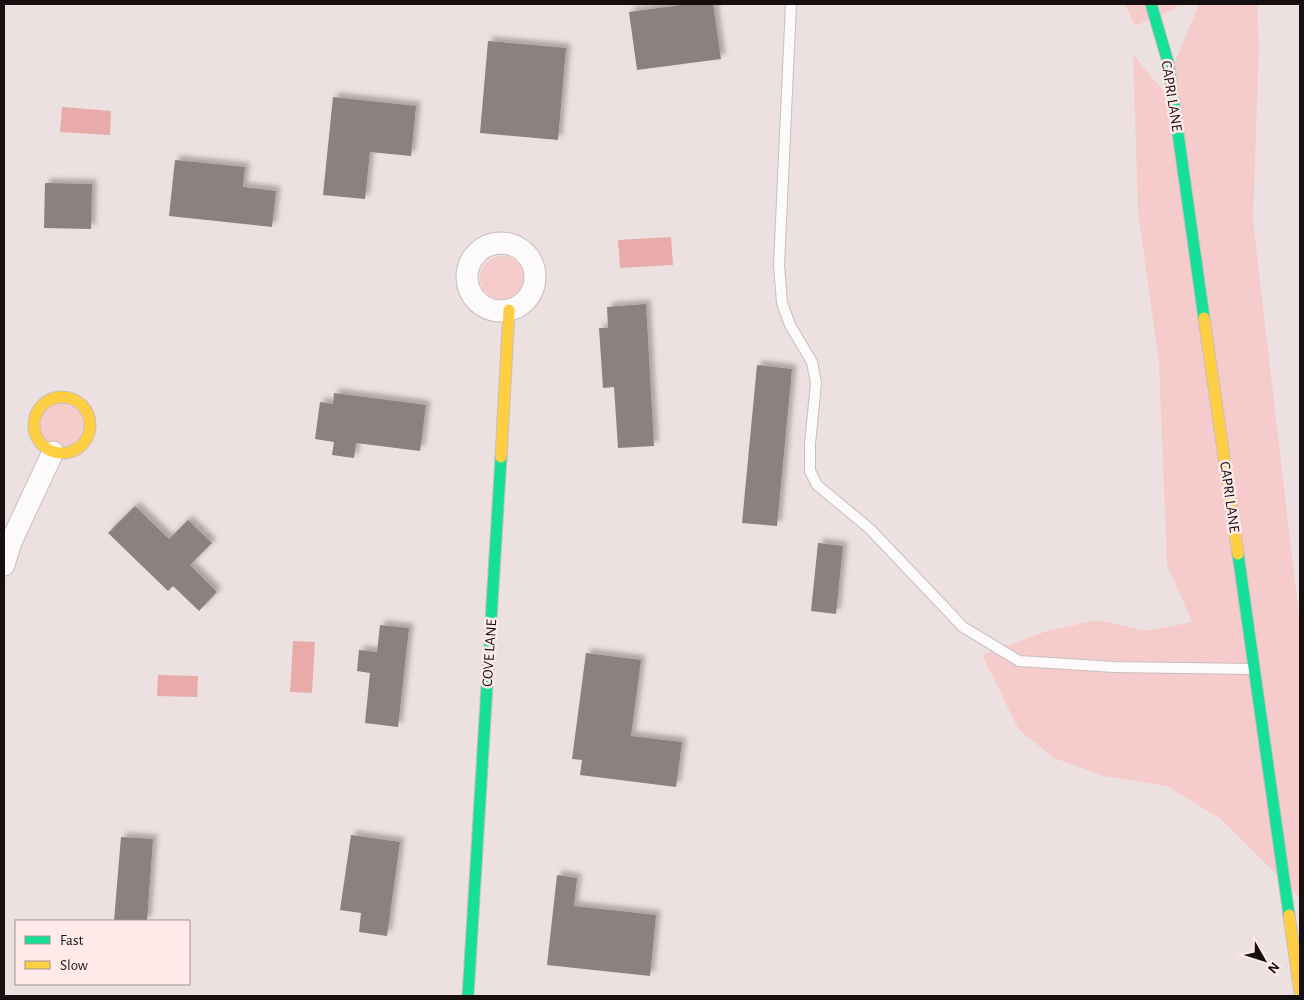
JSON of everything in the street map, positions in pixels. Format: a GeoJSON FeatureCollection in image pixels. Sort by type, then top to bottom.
{"type":"FeatureCollection","features":[{"type":"Feature","properties":{"kind":"street","name":"CAPRI LANE"},"geometry":{"type":"LineString","coordinates":[[1151,4],[1168,62],[1300,992]]}},
{"type":"Feature","properties":{"kind":"street","name":"COVE LANE"},"geometry":{"type":"LineString","coordinates":[[468,996],[509,310]]}},
{"type":"Feature","properties":{"kind":"street"},"geometry":{"type":"LineString","coordinates":[[56,397],[66,397],[75,400],[87,413],[90,422],[89,431],[86,440],[80,446],[63,453],[53,452],[45,448],[35,433],[36,414],[40,407],[48,401],[56,397]]}},
{"type":"Feature","properties":{"kind":"street"},"geometry":{"type":"LineString","coordinates":[[4,565],[11,542],[53,452]]}},
{"type":"Feature","properties":{"kind":"lane"},"geometry":{"type":"LineString","coordinates":[[791,4],[779,265],[782,303],[790,325],[812,362],[816,383],[810,444],[810,471],[817,485],[870,529],[964,627],[1019,662],[1254,669]]}},
{"type":"Feature","properties":{"kind":"shaded area"},"geometry":{"type":"Polygon","coordinates":[[[1125,4],[1180,4],[1172,10],[1135,26],[1125,4]]]}},
{"type":"Feature","properties":{"kind":"shaded area"},"geometry":{"type":"Polygon","coordinates":[[[1199,4],[1257,4],[1259,47],[1253,221],[1300,625],[1300,898],[1221,819],[1167,786],[1104,776],[1054,758],[1019,730],[982,655],[1047,631],[1097,620],[1147,631],[1192,622],[1167,565],[1159,364],[1138,211],[1133,54],[1163,91],[1199,4]]]}},
{"type":"Feature","properties":{"kind":"shaded area"},"geometry":{"type":"Polygon","coordinates":[[[62,107],[111,111],[110,135],[60,132],[62,107]]]}},
{"type":"Feature","properties":{"kind":"shaded area"},"geometry":{"type":"Polygon","coordinates":[[[671,237],[673,265],[620,268],[618,240],[671,237]]]}},
{"type":"Feature","properties":{"kind":"shaded area"},"geometry":{"type":"Polygon","coordinates":[[[502,256],[514,260],[520,266],[524,278],[520,290],[514,296],[502,300],[490,296],[484,290],[480,278],[484,266],[490,260],[502,256]]]}},
{"type":"Feature","properties":{"kind":"shaded area"},"geometry":{"type":"Polygon","coordinates":[[[61,403],[73,407],[79,413],[83,425],[79,437],[73,443],[61,447],[49,443],[43,437],[39,425],[43,413],[49,407],[61,403]]]}},
{"type":"Feature","properties":{"kind":"shaded area"},"geometry":{"type":"Polygon","coordinates":[[[293,641],[315,642],[312,693],[290,692],[293,641]]]}},
{"type":"Feature","properties":{"kind":"shaded area"},"geometry":{"type":"Polygon","coordinates":[[[158,675],[198,676],[197,697],[157,696],[158,675]]]}},
{"type":"Feature","properties":{"kind":"building"},"geometry":{"type":"Polygon","coordinates":[[[688,4],[713,4],[721,59],[637,70],[629,12],[688,4]]]}},
{"type":"Feature","properties":{"kind":"building"},"geometry":{"type":"Polygon","coordinates":[[[488,41],[566,48],[558,140],[480,133],[488,41]]]}},
{"type":"Feature","properties":{"kind":"building"},"geometry":{"type":"Polygon","coordinates":[[[333,97],[416,106],[411,156],[370,152],[365,199],[323,195],[333,97]]]}},
{"type":"Feature","properties":{"kind":"building"},"geometry":{"type":"Polygon","coordinates":[[[175,160],[245,167],[243,187],[276,191],[272,227],[169,216],[175,160]]]}},
{"type":"Feature","properties":{"kind":"building"},"geometry":{"type":"Polygon","coordinates":[[[45,183],[92,184],[91,229],[44,228],[45,183]]]}},
{"type":"Feature","properties":{"kind":"building"},"geometry":{"type":"Polygon","coordinates":[[[646,304],[654,446],[618,448],[614,387],[603,388],[599,328],[608,328],[607,307],[646,304]]]}},
{"type":"Feature","properties":{"kind":"building"},"geometry":{"type":"Polygon","coordinates":[[[757,365],[792,369],[777,526],[742,523],[757,365]]]}},
{"type":"Feature","properties":{"kind":"building"},"geometry":{"type":"Polygon","coordinates":[[[334,393],[426,405],[420,451],[356,443],[354,458],[332,455],[334,442],[315,439],[320,402],[333,404],[334,393]]]}},
{"type":"Feature","properties":{"kind":"building"},"geometry":{"type":"Polygon","coordinates":[[[135,506],[169,539],[188,520],[212,543],[190,565],[217,592],[199,611],[173,586],[168,591],[108,533],[135,506]]]}},
{"type":"Feature","properties":{"kind":"building"},"geometry":{"type":"Polygon","coordinates":[[[818,543],[843,546],[836,614],[811,611],[818,543]]]}},
{"type":"Feature","properties":{"kind":"building"},"geometry":{"type":"Polygon","coordinates":[[[380,625],[409,628],[398,727],[365,723],[370,673],[357,671],[359,650],[377,652],[380,625]]]}},
{"type":"Feature","properties":{"kind":"building"},"geometry":{"type":"Polygon","coordinates":[[[586,653],[641,660],[631,736],[682,742],[676,787],[580,775],[582,760],[572,759],[586,653]]]}},
{"type":"Feature","properties":{"kind":"building"},"geometry":{"type":"Polygon","coordinates":[[[351,835],[400,842],[387,936],[359,932],[361,913],[340,910],[351,835]]]}},
{"type":"Feature","properties":{"kind":"building"},"geometry":{"type":"Polygon","coordinates":[[[121,837],[153,839],[147,920],[114,920],[121,837]]]}},
{"type":"Feature","properties":{"kind":"building"},"geometry":{"type":"Polygon","coordinates":[[[557,875],[577,878],[574,906],[656,915],[650,976],[547,965],[557,875]]]}},
{"type":"Feature","properties":{"kind":"traffic: fast"},"geometry":{"type":"LineString","coordinates":[[1151,4],[1168,62],[1204,318]]}},
{"type":"Feature","properties":{"kind":"traffic: fast"},"geometry":{"type":"LineString","coordinates":[[468,996],[501,457]]}},
{"type":"Feature","properties":{"kind":"traffic: fast"},"geometry":{"type":"LineString","coordinates":[[1238,554],[1289,915]]}},
{"type":"Feature","properties":{"kind":"traffic: slow"},"geometry":{"type":"LineString","coordinates":[[501,457],[509,310]]}},
{"type":"Feature","properties":{"kind":"traffic: slow"},"geometry":{"type":"LineString","coordinates":[[1204,318],[1238,554]]}},
{"type":"Feature","properties":{"kind":"traffic: slow"},"geometry":{"type":"LineString","coordinates":[[62,397],[73,399],[82,405],[88,414],[90,425],[88,436],[82,445],[73,451],[62,453],[51,451],[42,445],[36,436],[34,425],[36,414],[42,405],[51,399],[62,397]]}},
{"type":"Feature","properties":{"kind":"traffic: slow"},"geometry":{"type":"LineString","coordinates":[[1289,915],[1300,992]]}}]}
